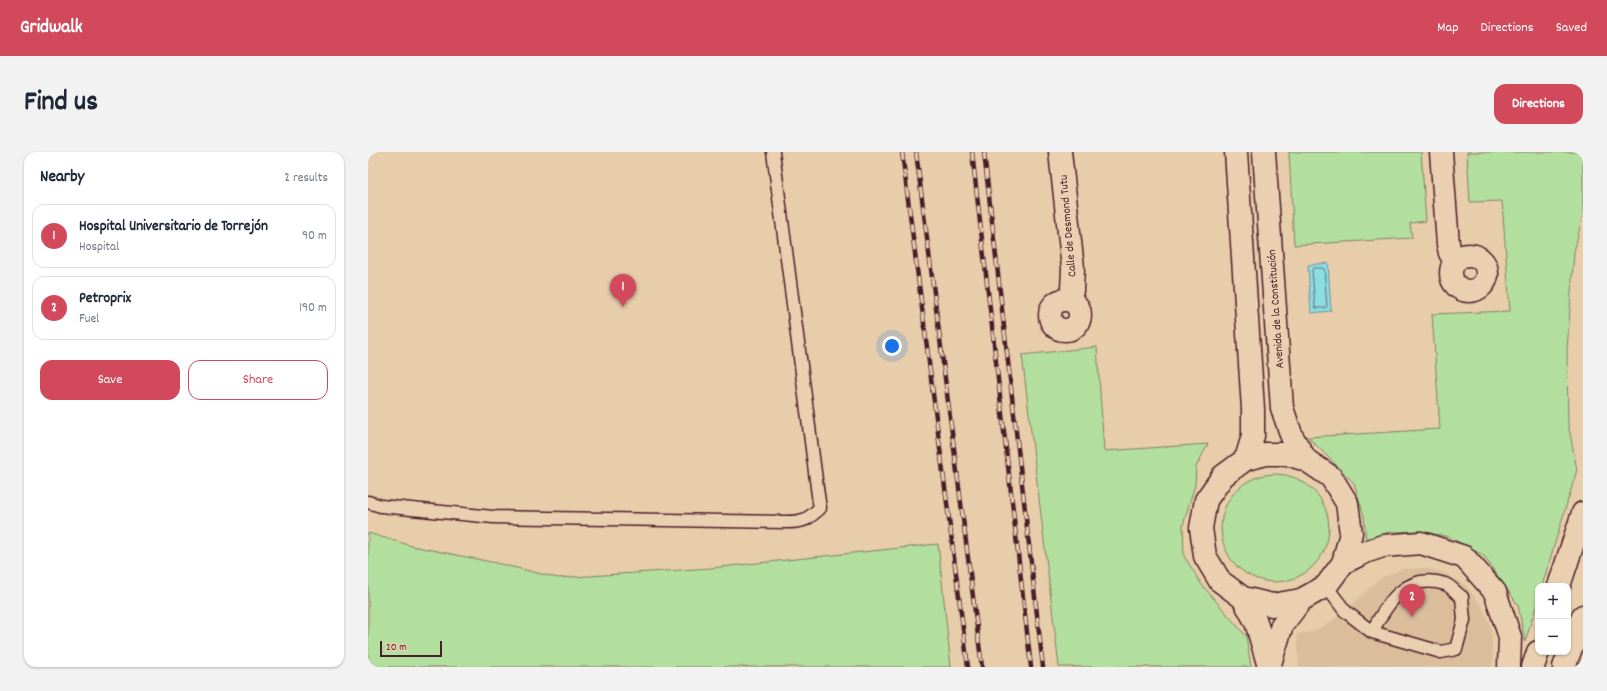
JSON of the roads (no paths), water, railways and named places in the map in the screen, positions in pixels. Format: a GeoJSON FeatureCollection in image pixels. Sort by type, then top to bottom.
{"type":"FeatureCollection","features":[{"type":"Feature","properties":{"kind":"main road","name":"Calle de Desmond Tutu"},"geometry":{"type":"LineString","coordinates":[[1060,152],[1073,268],[1070,300]]}},
{"type":"Feature","properties":{"kind":"main road"},"geometry":{"type":"LineString","coordinates":[[1236,152],[1254,410],[1253,436],[1246,459]]}},
{"type":"Feature","properties":{"kind":"main road","name":"Avenida de la Constitución"},"geometry":{"type":"LineString","coordinates":[[1264,152],[1282,408],[1292,437],[1306,460]]}},
{"type":"Feature","properties":{"kind":"main road"},"geometry":{"type":"LineString","coordinates":[[1442,152],[1448,244],[1450,253],[1455,261]]}},
{"type":"Feature","properties":{"kind":"main road"},"geometry":{"type":"LineString","coordinates":[[1266,454],[1287,454],[1306,460],[1331,477],[1347,503],[1351,534],[1343,563],[1326,586],[1301,600],[1272,605],[1244,598],[1220,580],[1206,556],[1200,528],[1206,500],[1222,476],[1246,459],[1266,454]]}},
{"type":"Feature","properties":{"kind":"main road"},"geometry":{"type":"LineString","coordinates":[[1561,583],[1583,513]]}},
{"type":"Feature","properties":{"kind":"main road"},"geometry":{"type":"LineString","coordinates":[[1343,563],[1365,552],[1383,546],[1421,543],[1464,558],[1495,592],[1510,637],[1509,667]]}},
{"type":"Feature","properties":{"kind":"main road"},"geometry":{"type":"LineString","coordinates":[[1244,598],[1256,622],[1269,667]]}},
{"type":"Feature","properties":{"kind":"main road"},"geometry":{"type":"LineString","coordinates":[[1269,667],[1282,625],[1301,600]]}},
{"type":"Feature","properties":{"kind":"main road"},"geometry":{"type":"LineString","coordinates":[[1564,667],[1583,616]]}},
{"type":"Feature","properties":{"kind":"main road"},"geometry":{"type":"LineString","coordinates":[[1533,667],[1537,655]]}},
{"type":"Feature","properties":{"kind":"lane"},"geometry":{"type":"LineString","coordinates":[[368,502],[381,506],[494,517],[803,522],[811,516],[820,508],[773,152]]}},
{"type":"Feature","properties":{"kind":"lane"},"geometry":{"type":"LineString","coordinates":[[1326,586],[1345,611],[1372,632],[1440,652],[1456,649],[1464,620],[1462,598],[1446,585],[1420,581],[1401,591],[1384,608],[1372,632]]}},
{"type":"Feature","properties":{"kind":"water"},"geometry":{"type":"Polygon","coordinates":[[[1328,263],[1331,311],[1311,313],[1308,265],[1328,263]]]}},
{"type":"Feature","properties":{"kind":"railway"},"geometry":{"type":"LineString","coordinates":[[902,152],[968,667]]}},
{"type":"Feature","properties":{"kind":"railway"},"geometry":{"type":"LineString","coordinates":[[916,152],[982,667]]}},
{"type":"Feature","properties":{"kind":"railway"},"geometry":{"type":"LineString","coordinates":[[972,152],[1031,667]]}},
{"type":"Feature","properties":{"kind":"railway"},"geometry":{"type":"LineString","coordinates":[[984,152],[1043,667]]}},
{"type":"Feature","properties":{"kind":"place","name":"Hospital Universitario de Torrejón"},"geometry":{"type":"Point","coordinates":[623,307]}},
{"type":"Feature","properties":{"kind":"place","name":"Petroprix"},"geometry":{"type":"Point","coordinates":[1412,617]}}]}
